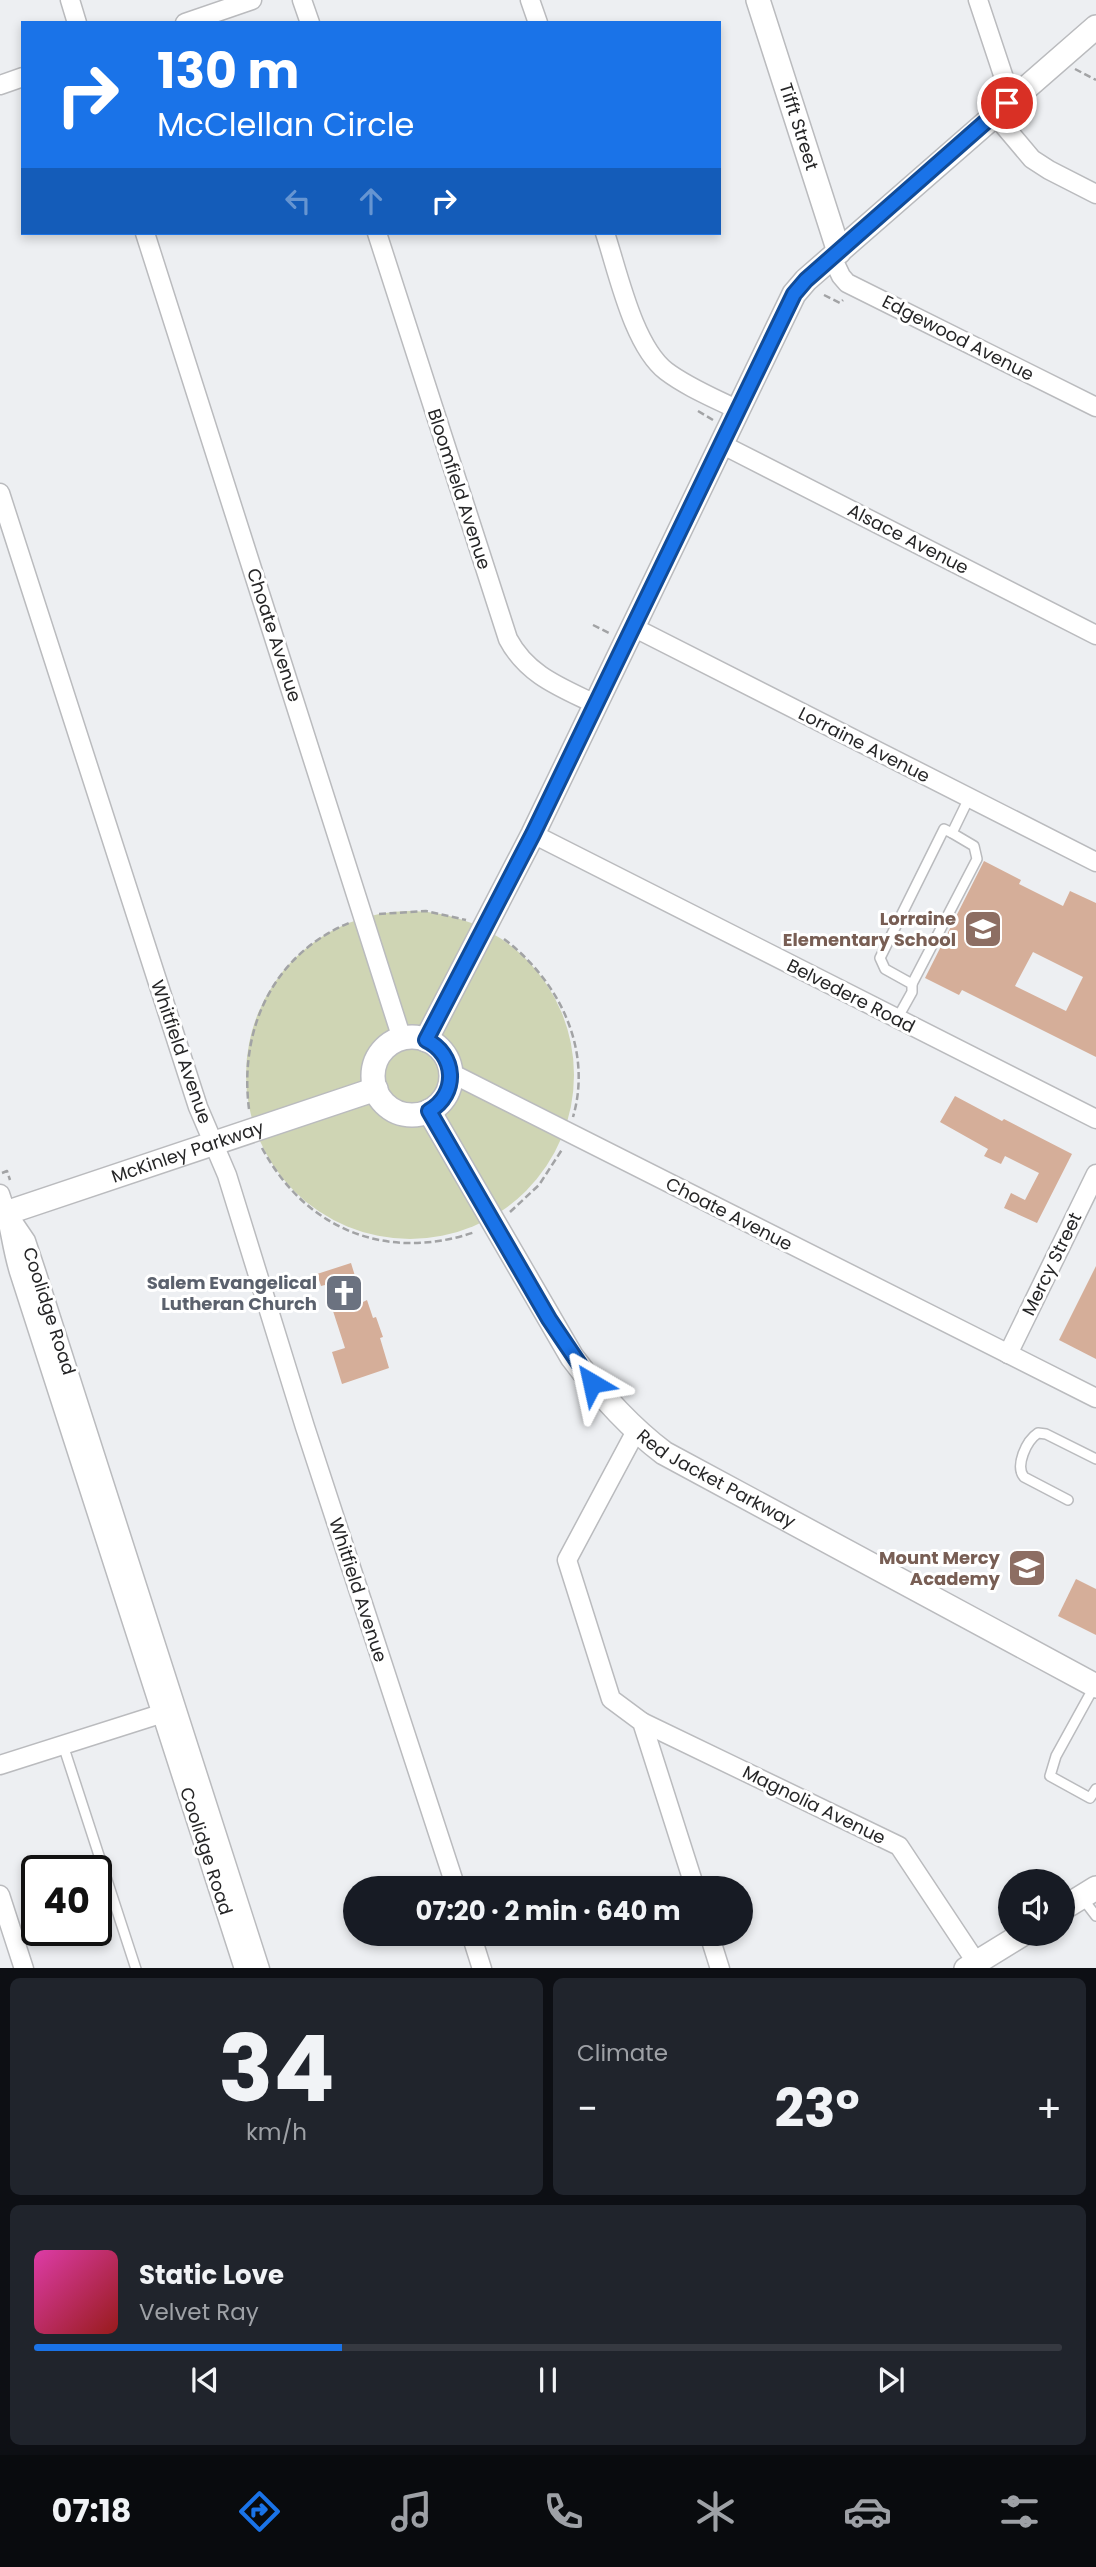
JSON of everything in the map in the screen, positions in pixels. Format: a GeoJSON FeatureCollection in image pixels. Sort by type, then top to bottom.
{"type":"FeatureCollection","features":[{"type":"Feature","properties":{"kind":"street"},"geometry":{"type":"LineString","coordinates":[[70,0],[76,21]]}},
{"type":"Feature","properties":{"kind":"street"},"geometry":{"type":"LineString","coordinates":[[192,21],[252,0]]}},
{"type":"Feature","properties":{"kind":"street"},"geometry":{"type":"LineString","coordinates":[[302,0],[309,21]]}},
{"type":"Feature","properties":{"kind":"street"},"geometry":{"type":"LineString","coordinates":[[530,0],[537,21]]}},
{"type":"Feature","properties":{"kind":"street","name":"Tifft Street"},"geometry":{"type":"LineString","coordinates":[[758,0],[835,255]]}},
{"type":"Feature","properties":{"kind":"street"},"geometry":{"type":"LineString","coordinates":[[978,0],[1003,107],[1032,159],[1096,194]]}},
{"type":"Feature","properties":{"kind":"street"},"geometry":{"type":"LineString","coordinates":[[426,1040],[533,834],[794,294],[806,280],[1096,27]]}},
{"type":"Feature","properties":{"kind":"street"},"geometry":{"type":"LineString","coordinates":[[0,85],[21,78]]}},
{"type":"Feature","properties":{"kind":"street","name":"Choate Avenue"},"geometry":{"type":"LineString","coordinates":[[146,235],[402,1039]]}},
{"type":"Feature","properties":{"kind":"street","name":"Bloomfield Avenue"},"geometry":{"type":"LineString","coordinates":[[378,235],[509,639],[516,653],[543,679],[595,704]]}},
{"type":"Feature","properties":{"kind":"street"},"geometry":{"type":"LineString","coordinates":[[607,235],[635,323],[647,351],[665,371],[738,410]]}},
{"type":"Feature","properties":{"kind":"street","name":"Edgewood Avenue"},"geometry":{"type":"LineString","coordinates":[[835,255],[841,276],[847,283],[1096,407]]}},
{"type":"Feature","properties":{"kind":"street","name":"Alsace Avenue"},"geometry":{"type":"LineString","coordinates":[[721,444],[1096,635]]}},
{"type":"Feature","properties":{"kind":"street","name":"Whitfield Avenue"},"geometry":{"type":"LineString","coordinates":[[0,493],[198,1107],[227,1175],[305,1427],[452,1876]]}},
{"type":"Feature","properties":{"kind":"street","name":"Lorraine Avenue"},"geometry":{"type":"LineString","coordinates":[[633,627],[1096,862]]}},
{"type":"Feature","properties":{"kind":"street","name":"Belvedere Road"},"geometry":{"type":"LineString","coordinates":[[533,834],[1096,1119]]}},
{"type":"Feature","properties":{"kind":"street"},"geometry":{"type":"LineString","coordinates":[[414,1037],[426,1040],[441,1050],[448,1061],[450,1084],[444,1098],[429,1111],[413,1115],[399,1112],[385,1104],[376,1089],[373,1076],[378,1058],[389,1044],[402,1039],[414,1037]]}},
{"type":"Feature","properties":{"kind":"street","name":"Choate Avenue"},"geometry":{"type":"LineString","coordinates":[[451,1073],[1096,1398]]}},
{"type":"Feature","properties":{"kind":"street","name":"McKinley Parkway"},"geometry":{"type":"LineString","coordinates":[[2,1207],[212,1143],[376,1089]]}},
{"type":"Feature","properties":{"kind":"street","name":"Red Jacket Parkway"},"geometry":{"type":"LineString","coordinates":[[429,1111],[572,1357],[636,1431],[664,1453],[1095,1686]]}},
{"type":"Feature","properties":{"kind":"street","name":"Mercy Street"},"geometry":{"type":"LineString","coordinates":[[1008,1354],[1096,1174]]}},
{"type":"Feature","properties":{"kind":"street","name":"Coolidge Road"},"geometry":{"type":"LineString","coordinates":[[2,1207],[26,1241],[94,1478],[169,1712],[233,1908],[260,1968]]}},
{"type":"Feature","properties":{"kind":"street","name":"Magnolia Avenue"},"geometry":{"type":"LineString","coordinates":[[636,1431],[567,1560],[611,1699],[642,1722],[899,1846],[971,1965]]}},
{"type":"Feature","properties":{"kind":"street"},"geometry":{"type":"LineString","coordinates":[[0,1765],[169,1712]]}},
{"type":"Feature","properties":{"kind":"street"},"geometry":{"type":"LineString","coordinates":[[642,1722],[691,1876]]}},
{"type":"Feature","properties":{"kind":"street"},"geometry":{"type":"LineString","coordinates":[[0,1895],[24,1968]]}},
{"type":"Feature","properties":{"kind":"street","name":"Coolidge Road"},"geometry":{"type":"LineString","coordinates":[[233,1908],[244,1968]]}},
{"type":"Feature","properties":{"kind":"street"},"geometry":{"type":"LineString","coordinates":[[475,1946],[482,1968]]}},
{"type":"Feature","properties":{"kind":"street"},"geometry":{"type":"LineString","coordinates":[[713,1946],[720,1968]]}},
{"type":"Feature","properties":{"kind":"street"},"geometry":{"type":"LineString","coordinates":[[971,1965],[1003,1946]]}},
{"type":"Feature","properties":{"kind":"lane"},"geometry":{"type":"LineString","coordinates":[[952,833],[969,798]]}},
{"type":"Feature","properties":{"kind":"lane"},"geometry":{"type":"LineString","coordinates":[[897,1019],[912,992],[912,984],[977,859],[974,846],[944,829],[880,958],[885,969],[912,984]]}},
{"type":"Feature","properties":{"kind":"lane"},"geometry":{"type":"LineString","coordinates":[[1068,1500],[1020,1473],[1019,1466],[1031,1438],[1038,1433],[1045,1434],[1096,1459]]}},
{"type":"Feature","properties":{"kind":"lane"},"geometry":{"type":"LineString","coordinates":[[1095,1686],[1056,1756],[1050,1776],[1093,1801],[1096,1788]]}},
{"type":"Feature","properties":{"kind":"lane"},"geometry":{"type":"LineString","coordinates":[[63,1745],[136,1968]]}},
{"type":"Feature","properties":{"kind":"lane"},"geometry":{"type":"LineString","coordinates":[[1080,1898],[1096,1916]]}},
{"type":"Feature","properties":{"kind":"path"},"geometry":{"type":"LineString","coordinates":[[1078,71],[1096,80]]}},
{"type":"Feature","properties":{"kind":"path"},"geometry":{"type":"LineString","coordinates":[[824,295],[840,303]]}},
{"type":"Feature","properties":{"kind":"path"},"geometry":{"type":"LineString","coordinates":[[697,410],[713,420]]}},
{"type":"Feature","properties":{"kind":"path"},"geometry":{"type":"LineString","coordinates":[[593,625],[609,633]]}},
{"type":"Feature","properties":{"kind":"path"},"geometry":{"type":"LineString","coordinates":[[379,914],[426,911],[446,914],[475,924]]}},
{"type":"Feature","properties":{"kind":"path"},"geometry":{"type":"LineString","coordinates":[[249,1109],[246,1089],[249,1048],[260,1009],[270,991],[281,974],[310,946],[353,922]]}},
{"type":"Feature","properties":{"kind":"path"},"geometry":{"type":"LineString","coordinates":[[504,939],[537,968],[556,995],[570,1025],[578,1069],[578,1091],[572,1120]]}},
{"type":"Feature","properties":{"kind":"path"},"geometry":{"type":"LineString","coordinates":[[510,1212],[539,1185],[564,1145]]}},
{"type":"Feature","properties":{"kind":"path"},"geometry":{"type":"LineString","coordinates":[[262,1148],[278,1175],[299,1199],[315,1212],[352,1232],[392,1243],[413,1244],[455,1238],[479,1230]]}},
{"type":"Feature","properties":{"kind":"path"},"geometry":{"type":"LineString","coordinates":[[2,1173],[7,1171]]}},
{"type":"Feature","properties":{"kind":"green space"},"geometry":{"type":"Polygon","coordinates":[[[410,911],[442,914],[473,924],[501,939],[526,959],[546,984],[561,1012],[571,1043],[574,1075],[571,1107],[561,1138],[546,1166],[526,1191],[501,1211],[473,1226],[442,1236],[410,1239],[378,1236],[347,1226],[319,1211],[294,1191],[274,1166],[259,1138],[249,1107],[246,1075],[249,1043],[259,1012],[274,984],[294,959],[319,939],[347,924],[378,914],[410,911]]]}},
{"type":"Feature","properties":{"kind":"building"},"geometry":{"type":"Polygon","coordinates":[[[984,861],[1021,880],[1019,884],[1063,906],[1070,891],[1096,903],[1096,1057],[962,990],[959,995],[925,978],[984,861]],[[1033,952],[1015,986],[1066,1011],[1083,977],[1033,952]]]}},
{"type":"Feature","properties":{"kind":"building"},"geometry":{"type":"Polygon","coordinates":[[[955,1096],[1072,1154],[1037,1223],[1004,1208],[1011,1193],[1025,1200],[1039,1173],[1005,1156],[1001,1164],[984,1156],[988,1149],[940,1122],[955,1096]]]}},
{"type":"Feature","properties":{"kind":"building"},"geometry":{"type":"Polygon","coordinates":[[[351,1263],[363,1302],[367,1300],[373,1318],[376,1317],[389,1368],[342,1384],[332,1352],[345,1348],[333,1311],[338,1310],[329,1284],[321,1286],[317,1274],[351,1263]]]}},
{"type":"Feature","properties":{"kind":"building"},"geometry":{"type":"Polygon","coordinates":[[[1096,1266],[1096,1359],[1059,1340],[1096,1266]]]}},
{"type":"Feature","properties":{"kind":"building"},"geometry":{"type":"Polygon","coordinates":[[[1076,1579],[1096,1589],[1096,1635],[1058,1616],[1076,1579]]]}},
{"type":"Feature","properties":{"kind":"place","name":"Lorraine Elementary School"},"geometry":{"type":"Point","coordinates":[983,929]}},
{"type":"Feature","properties":{"kind":"place","name":"Salem Evangelical Lutheran Church"},"geometry":{"type":"Point","coordinates":[344,1293]}},
{"type":"Feature","properties":{"kind":"place","name":"Mount Mercy Academy"},"geometry":{"type":"Point","coordinates":[1027,1568]}},
{"type":"Feature","properties":{"kind":"route"},"geometry":{"type":"LineString","coordinates":[[592,1383],[572,1357],[549,1319],[429,1111],[438,1105],[447,1093],[451,1073],[441,1050],[426,1040],[533,834],[794,294],[806,280],[1007,103]]}}]}
